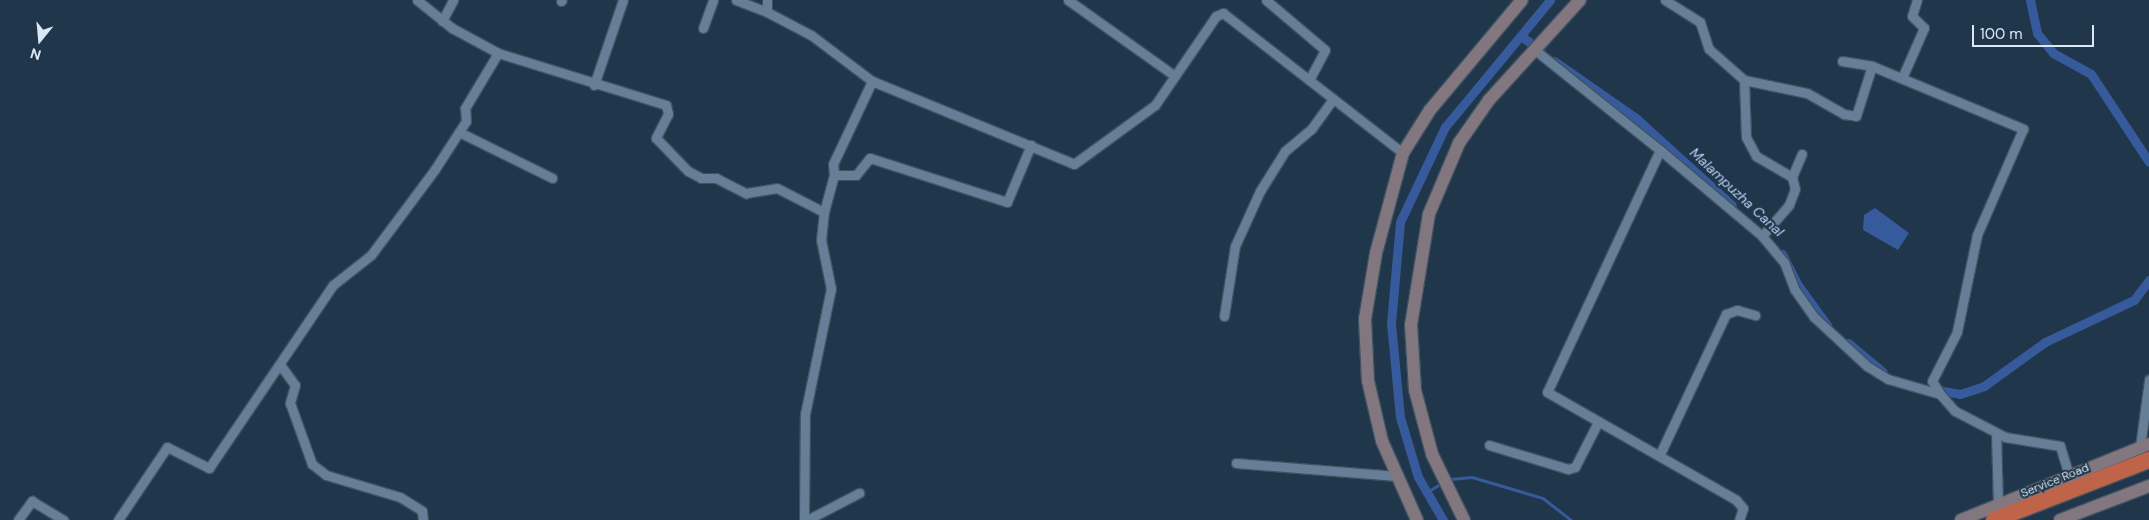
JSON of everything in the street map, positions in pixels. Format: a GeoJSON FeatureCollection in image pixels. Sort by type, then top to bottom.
{"type":"FeatureCollection","features":[{"type":"Feature","properties":{"kind":"highway"},"geometry":{"type":"LineString","coordinates":[[1994,520],[2146,450]]}},
{"type":"Feature","properties":{"kind":"highway"},"geometry":{"type":"LineString","coordinates":[[2022,520],[2149,471]]}},
{"type":"Feature","properties":{"kind":"street"},"geometry":{"type":"LineString","coordinates":[[417,0],[442,21],[498,53],[594,85],[666,105],[668,114],[656,138],[688,171],[701,178],[716,178],[746,194],[777,188],[824,212]]}},
{"type":"Feature","properties":{"kind":"street"},"geometry":{"type":"LineString","coordinates":[[442,21],[453,0]]}},
{"type":"Feature","properties":{"kind":"street"},"geometry":{"type":"LineString","coordinates":[[594,85],[623,0]]}},
{"type":"Feature","properties":{"kind":"street"},"geometry":{"type":"LineString","coordinates":[[703,28],[713,0]]}},
{"type":"Feature","properties":{"kind":"street"},"geometry":{"type":"LineString","coordinates":[[736,0],[767,12],[811,35],[872,80],[1074,164],[1155,105],[1216,16],[1223,13],[1403,153]]}},
{"type":"Feature","properties":{"kind":"street"},"geometry":{"type":"LineString","coordinates":[[767,0],[767,12]]}},
{"type":"Feature","properties":{"kind":"street"},"geometry":{"type":"LineString","coordinates":[[1068,0],[1175,76]]}},
{"type":"Feature","properties":{"kind":"street"},"geometry":{"type":"LineString","coordinates":[[1266,0],[1325,50],[1309,80]]}},
{"type":"Feature","properties":{"kind":"street"},"geometry":{"type":"LineString","coordinates":[[1417,520],[1396,476],[1368,381],[1365,319],[1387,202],[1403,153],[1430,110],[1522,0]]}},
{"type":"Feature","properties":{"kind":"street"},"geometry":{"type":"LineString","coordinates":[[1464,520],[1432,454],[1415,390],[1411,326],[1416,276],[1428,214],[1459,142],[1489,100],[1580,0]]}},
{"type":"Feature","properties":{"kind":"street"},"geometry":{"type":"LineString","coordinates":[[1665,0],[1700,22],[1710,49],[1744,80],[1807,93],[1853,117],[1872,66]]}},
{"type":"Feature","properties":{"kind":"street"},"geometry":{"type":"LineString","coordinates":[[1902,78],[1924,28],[1912,16],[1917,0]]}},
{"type":"Feature","properties":{"kind":"street"},"geometry":{"type":"LineString","coordinates":[[1539,47],[1762,236],[1784,262],[1794,290],[1839,343],[1888,379],[1940,394]]}},
{"type":"Feature","properties":{"kind":"street"},"geometry":{"type":"LineString","coordinates":[[118,520],[167,447],[209,468],[281,366],[333,285],[371,255],[392,230],[466,121],[465,108],[498,53]]}},
{"type":"Feature","properties":{"kind":"street"},"geometry":{"type":"LineString","coordinates":[[1842,61],[1872,66],[2023,129],[1976,235],[1957,332],[1932,381],[1940,394],[1956,410],[1996,433],[2060,446],[2069,475]]}},
{"type":"Feature","properties":{"kind":"street"},"geometry":{"type":"LineString","coordinates":[[859,493],[805,520],[805,414],[831,289],[821,240],[824,212],[834,175],[837,153],[872,80]]}},
{"type":"Feature","properties":{"kind":"street"},"geometry":{"type":"LineString","coordinates":[[1744,80],[1746,136],[1756,156],[1792,177]]}},
{"type":"Feature","properties":{"kind":"street"},"geometry":{"type":"LineString","coordinates":[[1224,316],[1235,246],[1260,191],[1285,151],[1312,128],[1333,99]]}},
{"type":"Feature","properties":{"kind":"street"},"geometry":{"type":"LineString","coordinates":[[459,132],[552,178]]}},
{"type":"Feature","properties":{"kind":"street"},"geometry":{"type":"LineString","coordinates":[[834,175],[856,175],[870,158],[1007,202],[1031,145]]}},
{"type":"Feature","properties":{"kind":"street"},"geometry":{"type":"LineString","coordinates":[[1660,150],[1547,392],[1598,422],[1660,454],[1736,500],[1743,508],[1740,520]]}},
{"type":"Feature","properties":{"kind":"street"},"geometry":{"type":"LineString","coordinates":[[1762,236],[1789,205],[1795,189],[1792,177],[1802,154]]}},
{"type":"Feature","properties":{"kind":"street"},"geometry":{"type":"LineString","coordinates":[[1660,454],[1726,314],[1738,310],[1755,315]]}},
{"type":"Feature","properties":{"kind":"street"},"geometry":{"type":"LineString","coordinates":[[281,366],[295,385],[290,403],[312,464],[326,475],[400,498],[422,512],[423,520]]}},
{"type":"Feature","properties":{"kind":"street"},"geometry":{"type":"LineString","coordinates":[[2146,450],[2149,380]]}},
{"type":"Feature","properties":{"kind":"street"},"geometry":{"type":"LineString","coordinates":[[1489,446],[1568,469],[1575,467],[1598,422]]}},
{"type":"Feature","properties":{"kind":"street"},"geometry":{"type":"LineString","coordinates":[[1996,433],[1998,504]]}},
{"type":"Feature","properties":{"kind":"street","name":"Service Road"},"geometry":{"type":"LineString","coordinates":[[1962,520],[2069,475],[2146,450]]}},
{"type":"Feature","properties":{"kind":"street"},"geometry":{"type":"LineString","coordinates":[[1236,462],[1396,476]]}},
{"type":"Feature","properties":{"kind":"street"},"geometry":{"type":"LineString","coordinates":[[2060,520],[2149,486]]}},
{"type":"Feature","properties":{"kind":"street"},"geometry":{"type":"LineString","coordinates":[[18,520],[32,501],[64,520]]}},
{"type":"Feature","properties":{"kind":"water"},"geometry":{"type":"Polygon","coordinates":[[[1875,208],[1909,233],[1898,250],[1863,230],[1864,215],[1875,208]]]}},
{"type":"Feature","properties":{"kind":"waterway"},"geometry":{"type":"LineString","coordinates":[[1443,520],[1418,477],[1400,417],[1391,323],[1400,222],[1445,127],[1550,0]]}},
{"type":"Feature","properties":{"kind":"waterway","name":"Malampuzha Canal"},"geometry":{"type":"LineString","coordinates":[[2030,0],[2037,33],[2053,53],[2091,74],[2149,162]]}},
{"type":"Feature","properties":{"kind":"waterway","name":"Malampuzha Canal"},"geometry":{"type":"LineString","coordinates":[[1521,36],[1540,50]]}},
{"type":"Feature","properties":{"kind":"waterway","name":"Malampuzha Canal"},"geometry":{"type":"LineString","coordinates":[[1554,61],[1637,119],[1732,205]]}},
{"type":"Feature","properties":{"kind":"waterway","name":"Malampuzha Canal"},"geometry":{"type":"LineString","coordinates":[[1782,254],[1797,284],[1827,325]]}},
{"type":"Feature","properties":{"kind":"waterway","name":"Malampuzha Canal"},"geometry":{"type":"LineString","coordinates":[[1932,389],[1960,394],[1984,386],[2045,342],[2134,300],[2149,280]]}},
{"type":"Feature","properties":{"kind":"waterway","name":"Malampuzha Canal"},"geometry":{"type":"LineString","coordinates":[[1848,343],[1883,372]]}},
{"type":"Feature","properties":{"kind":"waterway"},"geometry":{"type":"LineString","coordinates":[[1450,479],[1472,477],[1543,498],[1571,520]]}},
{"type":"Feature","properties":{"kind":"waterway"},"geometry":{"type":"LineString","coordinates":[[1427,492],[1437,486]]}}]}
